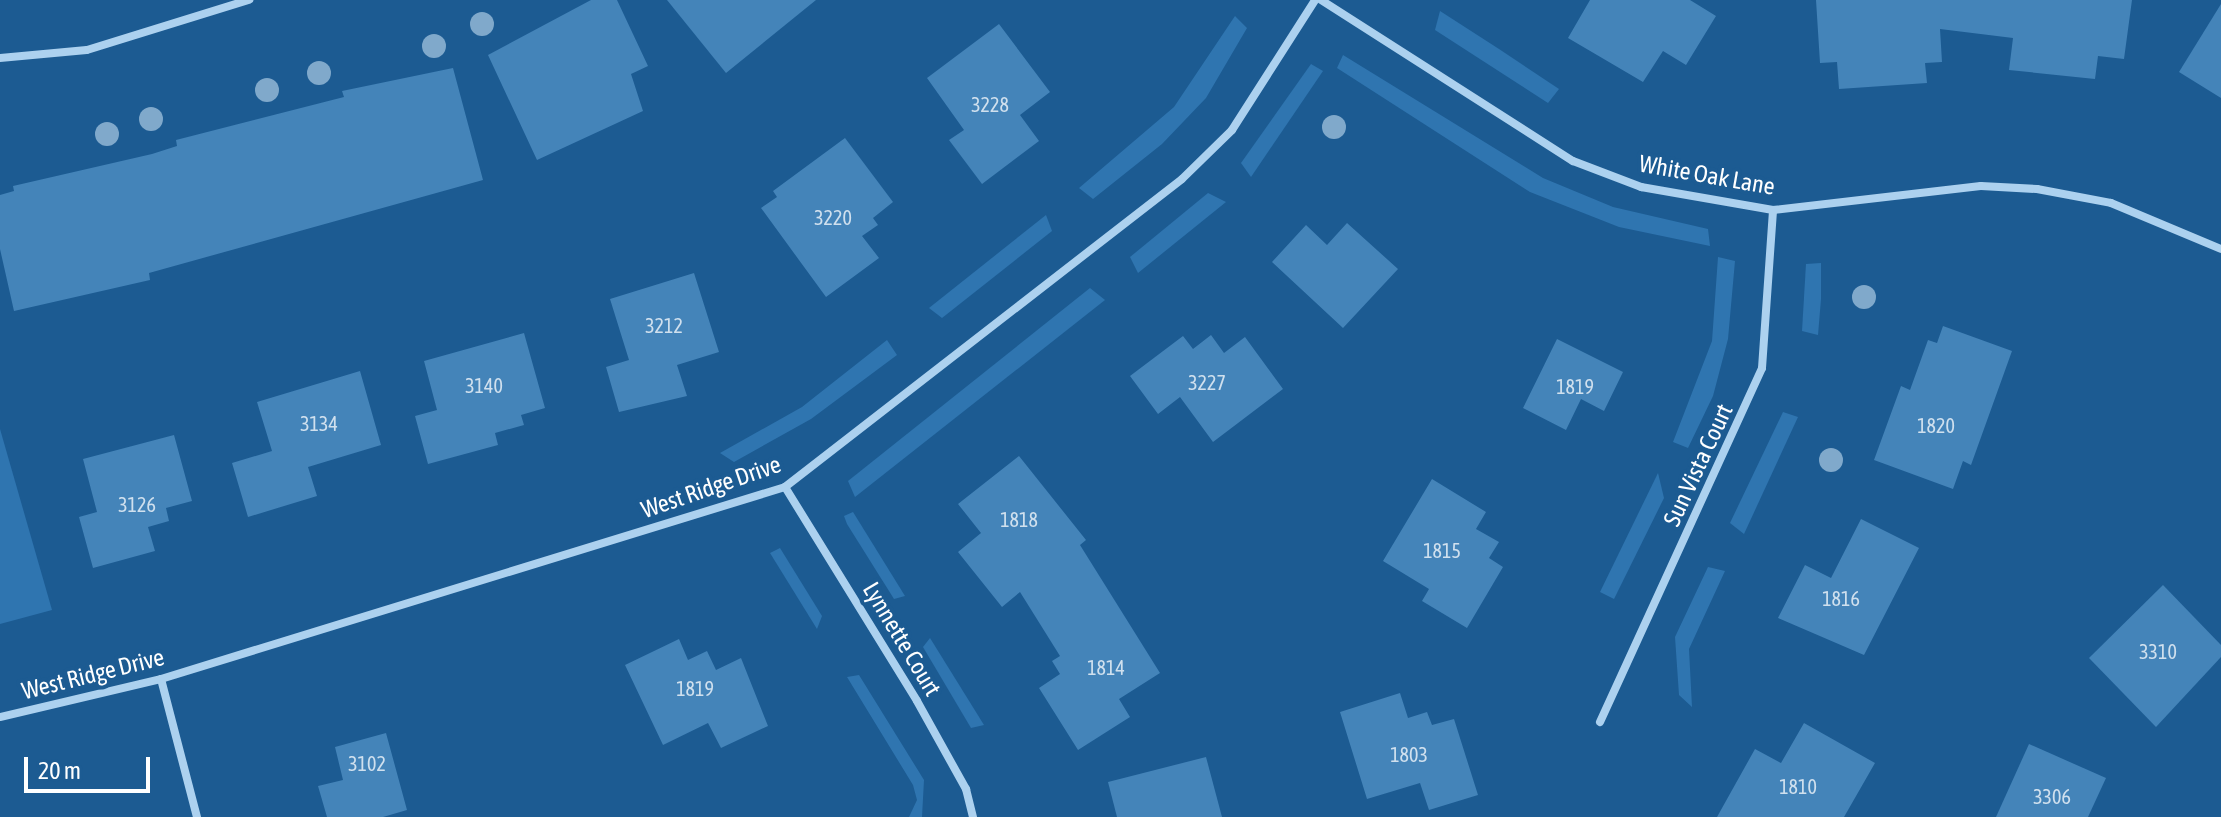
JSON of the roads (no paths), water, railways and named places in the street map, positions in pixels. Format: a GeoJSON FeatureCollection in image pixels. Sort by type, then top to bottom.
{"type":"FeatureCollection","features":[{"type":"Feature","properties":{"kind":"street"},"geometry":{"type":"LineString","coordinates":[[0,58],[87,50],[249,0]]}},
{"type":"Feature","properties":{"kind":"street","name":"White Oak Lane"},"geometry":{"type":"LineString","coordinates":[[1318,0],[1573,161],[1641,187],[1773,210],[1981,186],[2037,189],[2111,203],[2221,249]]}},
{"type":"Feature","properties":{"kind":"street","name":"West Ridge Drive"},"geometry":{"type":"LineString","coordinates":[[0,717],[161,679],[785,487],[1182,179],[1232,130],[1318,0]]}},
{"type":"Feature","properties":{"kind":"street","name":"Sun Vista Court"},"geometry":{"type":"LineString","coordinates":[[1600,722],[1762,368],[1773,210]]}},
{"type":"Feature","properties":{"kind":"street","name":"Lynnette Court"},"geometry":{"type":"LineString","coordinates":[[785,487],[917,701],[966,789],[973,817]]}},
{"type":"Feature","properties":{"kind":"street"},"geometry":{"type":"LineString","coordinates":[[161,679],[197,817]]}}]}
